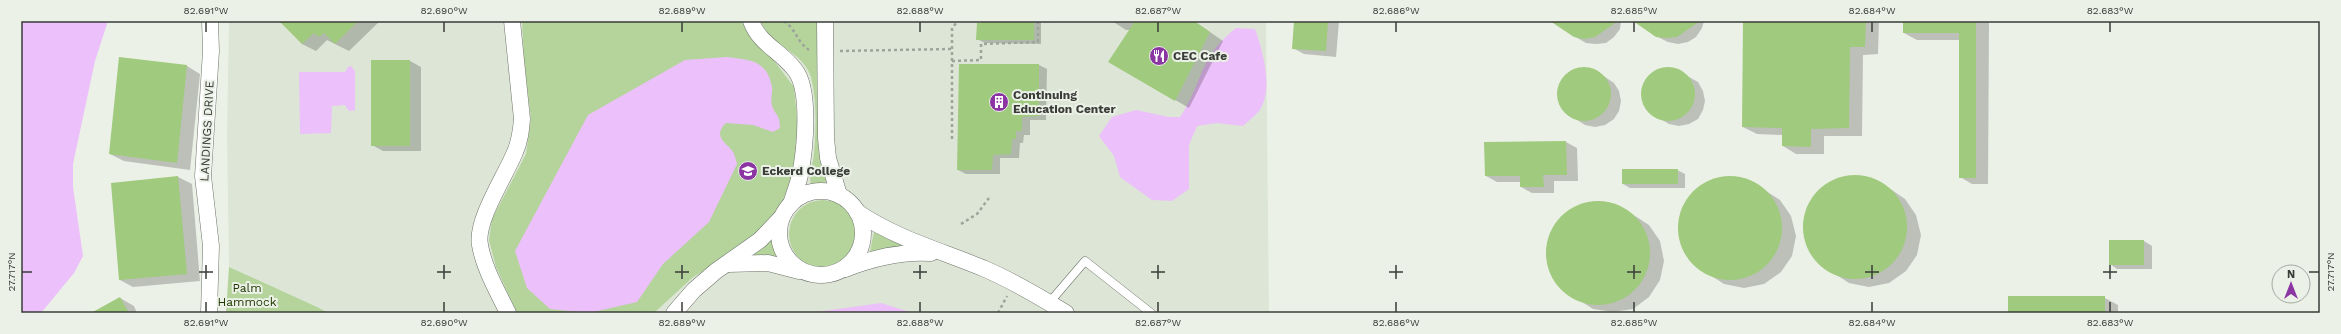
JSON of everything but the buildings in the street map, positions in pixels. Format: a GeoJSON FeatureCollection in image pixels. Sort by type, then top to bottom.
{"type":"FeatureCollection","features":[{"type":"Feature","properties":{"kind":"street","name":"LANDINGS DRIVE"},"geometry":{"type":"LineString","coordinates":[[209,313],[211,246],[203,176],[211,51],[210,21]]}},
{"type":"Feature","properties":{"kind":"street"},"geometry":{"type":"LineString","coordinates":[[508,313],[479,244],[481,225],[515,152],[521,134],[522,120],[512,21]]}},
{"type":"Feature","properties":{"kind":"street"},"geometry":{"type":"LineString","coordinates":[[674,313],[694,290],[716,271],[760,240],[782,217],[791,204],[800,175],[804,142],[802,89],[796,71],[783,57],[756,34],[751,21]]}},
{"type":"Feature","properties":{"kind":"street"},"geometry":{"type":"LineString","coordinates":[[826,21],[826,138],[828,158],[839,195]]}},
{"type":"Feature","properties":{"kind":"street"},"geometry":{"type":"LineString","coordinates":[[791,204],[805,195],[821,191],[839,195],[857,212],[874,224],[946,255],[986,270],[1066,313]]}},
{"type":"Feature","properties":{"kind":"street"},"geometry":{"type":"LineString","coordinates":[[838,271],[850,263],[860,249],[863,233],[857,212]]}},
{"type":"Feature","properties":{"kind":"street"},"geometry":{"type":"LineString","coordinates":[[782,217],[779,233],[782,249],[791,263],[805,272]]}},
{"type":"Feature","properties":{"kind":"street"},"geometry":{"type":"LineString","coordinates":[[728,264],[768,262],[821,275],[884,256],[910,252],[946,255]]}},
{"type":"Feature","properties":{"kind":"lane"},"geometry":{"type":"LineString","coordinates":[[1049,303],[1085,262],[1151,313]]}},
{"type":"Feature","properties":{"kind":"path"},"geometry":{"type":"LineString","coordinates":[[784,21],[794,28],[799,42],[808,50],[813,50]]}},
{"type":"Feature","properties":{"kind":"path"},"geometry":{"type":"LineString","coordinates":[[952,139],[952,28],[958,21]]}},
{"type":"Feature","properties":{"kind":"path"},"geometry":{"type":"LineString","coordinates":[[952,61],[981,60],[981,44],[1038,42],[1038,21],[1053,21]]}},
{"type":"Feature","properties":{"kind":"path"},"geometry":{"type":"LineString","coordinates":[[837,51],[951,49]]}},
{"type":"Feature","properties":{"kind":"path"},"geometry":{"type":"LineString","coordinates":[[961,224],[977,214],[989,198]]}},
{"type":"Feature","properties":{"kind":"path"},"geometry":{"type":"LineString","coordinates":[[998,313],[1009,292]]}},
{"type":"Feature","properties":{"kind":"shaded area"},"geometry":{"type":"Polygon","coordinates":[[[21,21],[108,21],[95,61],[73,164],[73,187],[83,256],[74,273],[41,313],[21,313],[21,21]]]}},
{"type":"Feature","properties":{"kind":"shaded area","name":"Eckerd College"},"geometry":{"type":"Polygon","coordinates":[[[229,21],[1266,21],[1269,313],[227,313],[229,267],[227,134],[229,21]]]}},
{"type":"Feature","properties":{"kind":"shaded area"},"geometry":{"type":"Polygon","coordinates":[[[1236,28],[1255,29],[1266,71],[1266,93],[1263,103],[1259,111],[1243,126],[1217,123],[1197,126],[1189,145],[1189,189],[1172,201],[1152,200],[1120,177],[1114,156],[1099,136],[1112,117],[1136,110],[1169,117],[1180,117],[1194,92],[1208,60],[1224,39],[1236,28]]]}},
{"type":"Feature","properties":{"kind":"shaded area"},"geometry":{"type":"Polygon","coordinates":[[[727,57],[743,59],[756,63],[762,66],[766,71],[770,78],[772,87],[772,105],[778,117],[780,128],[773,132],[753,125],[726,123],[720,132],[720,136],[733,152],[737,164],[709,222],[663,264],[637,302],[589,313],[550,309],[527,288],[515,251],[588,115],[685,60],[727,57]]]}},
{"type":"Feature","properties":{"kind":"shaded area"},"geometry":{"type":"Polygon","coordinates":[[[351,66],[355,71],[355,110],[349,111],[345,105],[332,106],[331,133],[300,134],[299,72],[345,72],[348,67],[351,66]]]}},
{"type":"Feature","properties":{"kind":"shaded area"},"geometry":{"type":"Polygon","coordinates":[[[881,303],[913,313],[809,313],[881,303]]]}},
{"type":"Feature","properties":{"kind":"green space"},"geometry":{"type":"Polygon","coordinates":[[[522,21],[743,21],[753,41],[772,58],[794,87],[798,129],[794,172],[780,207],[758,234],[741,247],[692,278],[654,313],[517,313],[496,267],[489,240],[492,219],[526,154],[531,119],[524,60],[522,21]]]}},
{"type":"Feature","properties":{"kind":"green space"},"geometry":{"type":"Polygon","coordinates":[[[761,21],[820,21],[829,182],[811,184],[810,181],[816,125],[811,77],[807,68],[794,54],[771,37],[765,30],[761,21]]]}},
{"type":"Feature","properties":{"kind":"green space"},"geometry":{"type":"Polygon","coordinates":[[[823,200],[836,203],[847,210],[854,221],[857,234],[854,247],[847,258],[836,265],[823,268],[810,265],[799,258],[792,247],[789,234],[792,221],[799,210],[810,203],[823,200]]]}},
{"type":"Feature","properties":{"kind":"green space"},"geometry":{"type":"Polygon","coordinates":[[[874,232],[899,242],[900,246],[870,252],[874,232]]]}},
{"type":"Feature","properties":{"kind":"green space"},"geometry":{"type":"Polygon","coordinates":[[[774,236],[778,255],[776,258],[752,257],[751,252],[774,236]]]}},
{"type":"Feature","properties":{"kind":"green space","name":"Palm Hammock"},"geometry":{"type":"Polygon","coordinates":[[[229,267],[317,307],[328,313],[226,313],[229,267]]]}},
{"type":"Feature","properties":{"kind":"place","name":"CEC Cafe"},"geometry":{"type":"Point","coordinates":[1159,56]}},
{"type":"Feature","properties":{"kind":"place","name":"Continuing Education Center"},"geometry":{"type":"Point","coordinates":[999,102]}},
{"type":"Feature","properties":{"kind":"place","name":"Eckerd College"},"geometry":{"type":"Point","coordinates":[748,171]}}]}
